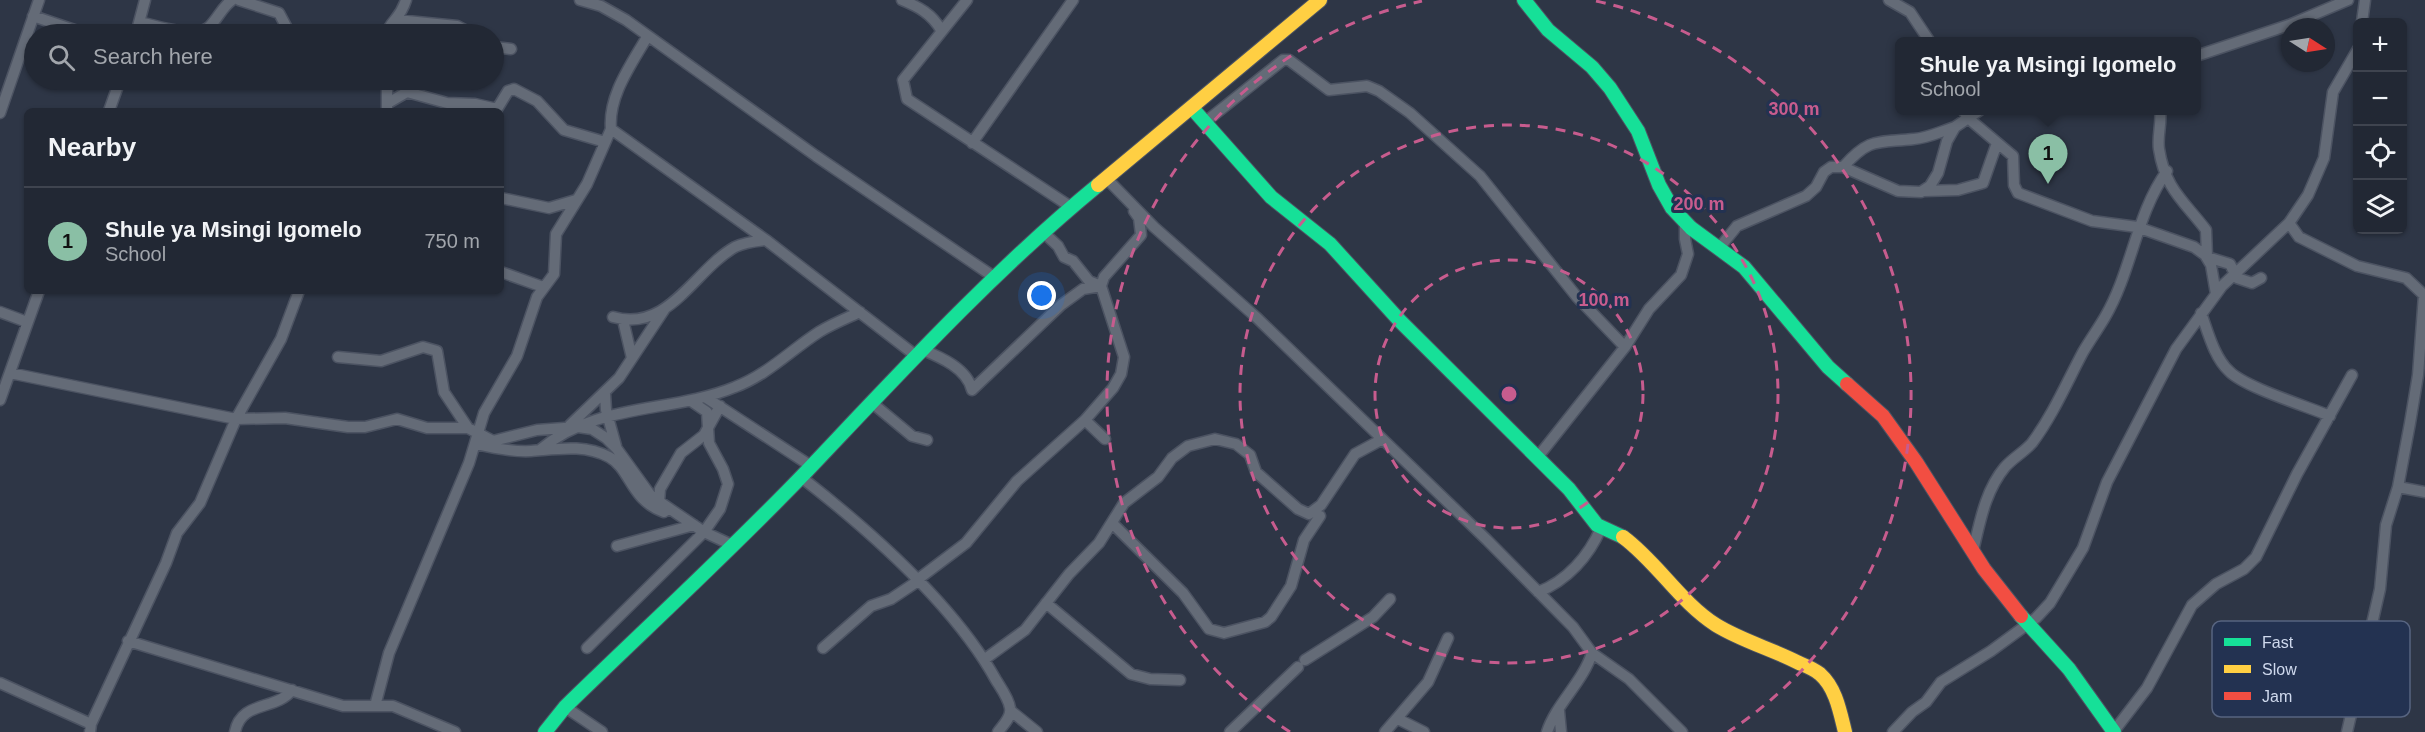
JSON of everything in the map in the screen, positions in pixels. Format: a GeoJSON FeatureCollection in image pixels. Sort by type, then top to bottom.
{"type":"FeatureCollection","features":[{"type":"Feature","properties":{"kind":"street"},"geometry":{"type":"LineString","coordinates":[[30,24],[39,0]]}},
{"type":"Feature","properties":{"kind":"street"},"geometry":{"type":"LineString","coordinates":[[146,0],[140,22],[147,24]]}},
{"type":"Feature","properties":{"kind":"street"},"geometry":{"type":"LineString","coordinates":[[212,24],[232,0]]}},
{"type":"Feature","properties":{"kind":"street"},"geometry":{"type":"LineString","coordinates":[[239,0],[279,13],[285,24]]}},
{"type":"Feature","properties":{"kind":"street"},"geometry":{"type":"LineString","coordinates":[[397,20],[406,0]]}},
{"type":"Feature","properties":{"kind":"street"},"geometry":{"type":"LineString","coordinates":[[580,0],[613,11],[647,37],[994,277]]}},
{"type":"Feature","properties":{"kind":"street"},"geometry":{"type":"LineString","coordinates":[[902,0],[926,11],[935,19],[941,30]]}},
{"type":"Feature","properties":{"kind":"street"},"geometry":{"type":"LineString","coordinates":[[967,0],[903,80],[903,89],[907,99],[1071,207]]}},
{"type":"Feature","properties":{"kind":"street"},"geometry":{"type":"LineString","coordinates":[[972,143],[1073,0]]}},
{"type":"Feature","properties":{"kind":"street"},"geometry":{"type":"LineString","coordinates":[[545,732],[565,707],[801,477],[918,352],[994,277],[1071,207],[1320,0]]}},
{"type":"Feature","properties":{"kind":"street"},"geometry":{"type":"LineString","coordinates":[[1524,0],[1542,23],[1592,67],[1610,88],[1638,131],[1665,197],[1685,222],[1719,247],[1752,276],[1828,367],[1883,416],[1917,462],[1973,551],[2028,624],[2068,669],[2114,732],[2147,688],[2192,605],[2202,594],[2244,569],[2256,557],[2297,474],[2352,375]]}},
{"type":"Feature","properties":{"kind":"street"},"geometry":{"type":"LineString","coordinates":[[1889,0],[1910,12],[1926,37]]}},
{"type":"Feature","properties":{"kind":"street"},"geometry":{"type":"LineString","coordinates":[[2201,54],[2289,25],[2348,0]]}},
{"type":"Feature","properties":{"kind":"street"},"geometry":{"type":"LineString","coordinates":[[33,16],[57,24]]}},
{"type":"Feature","properties":{"kind":"street"},"geometry":{"type":"LineString","coordinates":[[390,24],[397,20],[437,24]]}},
{"type":"Feature","properties":{"kind":"street"},"geometry":{"type":"LineString","coordinates":[[375,706],[389,653],[477,439],[487,407],[517,356],[543,287],[554,274],[556,234],[605,142],[611,129],[612,108],[619,88],[647,37]]}},
{"type":"Feature","properties":{"kind":"street"},"geometry":{"type":"LineString","coordinates":[[0,113],[5,83],[24,38]]}},
{"type":"Feature","properties":{"kind":"street"},"geometry":{"type":"LineString","coordinates":[[504,48],[511,49]]}},
{"type":"Feature","properties":{"kind":"street"},"geometry":{"type":"LineString","coordinates":[[1893,732],[1926,702],[1947,678],[1975,662],[2028,624],[2050,603],[2083,548],[2101,497],[2116,464],[2164,370],[2216,294],[2235,273],[2289,223],[2301,207],[2317,176],[2326,145],[2333,92],[2353,58]]}},
{"type":"Feature","properties":{"kind":"street"},"geometry":{"type":"LineString","coordinates":[[1204,123],[1283,60],[1289,60],[1329,90],[1345,91],[1358,86],[1379,91],[1410,114],[1480,176],[1577,297],[1625,347]]}},
{"type":"Feature","properties":{"kind":"street"},"geometry":{"type":"LineString","coordinates":[[498,108],[508,91],[514,89],[537,101],[564,130],[605,142]]}},
{"type":"Feature","properties":{"kind":"street"},"geometry":{"type":"LineString","coordinates":[[110,108],[116,90]]}},
{"type":"Feature","properties":{"kind":"street"},"geometry":{"type":"LineString","coordinates":[[387,90],[387,107]]}},
{"type":"Feature","properties":{"kind":"street"},"geometry":{"type":"LineString","coordinates":[[387,107],[407,92],[447,103],[475,104],[486,108]]}},
{"type":"Feature","properties":{"kind":"street"},"geometry":{"type":"LineString","coordinates":[[1192,108],[1271,197],[1330,244],[1400,321],[1569,489],[1601,528],[1615,531],[1641,550],[1692,605],[1715,624],[1747,640],[1771,648],[1820,674],[1836,697],[1845,732]]}},
{"type":"Feature","properties":{"kind":"street"},"geometry":{"type":"LineString","coordinates":[[1924,190],[1938,173],[1947,141],[1964,115]]}},
{"type":"Feature","properties":{"kind":"street"},"geometry":{"type":"LineString","coordinates":[[1966,115],[2013,156],[2014,185],[2018,193],[2092,221],[2140,228],[2194,247],[2206,257],[2230,264],[2237,278],[2252,284],[2261,278]]}},
{"type":"Feature","properties":{"kind":"street"},"geometry":{"type":"LineString","coordinates":[[2160,115],[2159,149],[2170,186],[2179,200],[2206,230],[2206,257],[2213,271],[2216,294]]}},
{"type":"Feature","properties":{"kind":"street"},"geometry":{"type":"LineString","coordinates":[[1843,168],[1860,148],[1875,142],[1917,139],[1956,127]]}},
{"type":"Feature","properties":{"kind":"street"},"geometry":{"type":"LineString","coordinates":[[611,129],[918,352],[949,362],[971,384],[972,390],[1061,305],[1083,289],[1101,286]]}},
{"type":"Feature","properties":{"kind":"street"},"geometry":{"type":"LineString","coordinates":[[1719,247],[1737,226],[1800,200],[1811,193],[1827,169],[1843,168],[1898,191],[1912,193],[1924,190],[1958,190],[1983,183],[1998,143]]}},
{"type":"Feature","properties":{"kind":"street"},"geometry":{"type":"LineString","coordinates":[[1973,551],[1989,492],[2005,467],[2031,443],[2067,388],[2083,352],[2106,316],[2158,183],[2166,172]]}},
{"type":"Feature","properties":{"kind":"street"},"geometry":{"type":"LineString","coordinates":[[1107,179],[1154,226],[1256,317],[1538,592],[1573,627],[1592,653],[1629,679],[1682,732]]}},
{"type":"Feature","properties":{"kind":"street"},"geometry":{"type":"LineString","coordinates":[[823,648],[871,606],[891,599],[966,543],[1017,481],[1085,420],[1113,388],[1121,374],[1124,357],[1101,286],[1106,275],[1142,235],[1139,218],[1126,198]]}},
{"type":"Feature","properties":{"kind":"street"},"geometry":{"type":"LineString","coordinates":[[504,199],[549,208],[576,200]]}},
{"type":"Feature","properties":{"kind":"street"},"geometry":{"type":"LineString","coordinates":[[1537,458],[1625,347],[1649,309],[1670,289],[1684,270],[1689,253],[1685,239],[1685,222]]}},
{"type":"Feature","properties":{"kind":"street"},"geometry":{"type":"LineString","coordinates":[[2289,223],[2299,237],[2357,266],[2406,278],[2424,295],[2418,375],[2398,487],[2386,525],[2380,589],[2373,621]]}},
{"type":"Feature","properties":{"kind":"street"},"geometry":{"type":"LineString","coordinates":[[1043,232],[1058,246],[1064,257],[1073,261],[1089,281],[1101,286]]}},
{"type":"Feature","properties":{"kind":"street"},"geometry":{"type":"LineString","coordinates":[[541,449],[605,394],[664,309],[714,261],[735,248],[766,240]]}},
{"type":"Feature","properties":{"kind":"street"},"geometry":{"type":"LineString","coordinates":[[504,273],[543,287]]}},
{"type":"Feature","properties":{"kind":"street"},"geometry":{"type":"LineString","coordinates":[[0,400],[38,294]]}},
{"type":"Feature","properties":{"kind":"street"},"geometry":{"type":"LineString","coordinates":[[0,683],[91,728],[128,641],[166,563],[177,533],[200,503],[236,419],[281,339],[298,294]]}},
{"type":"Feature","properties":{"kind":"street"},"geometry":{"type":"LineString","coordinates":[[632,358],[618,319],[636,320],[664,309]]}},
{"type":"Feature","properties":{"kind":"street"},"geometry":{"type":"LineString","coordinates":[[0,312],[27,322]]}},
{"type":"Feature","properties":{"kind":"street"},"geometry":{"type":"LineString","coordinates":[[569,427],[607,417],[692,401],[752,380],[820,332],[860,312]]}},
{"type":"Feature","properties":{"kind":"street"},"geometry":{"type":"LineString","coordinates":[[2201,314],[2216,351],[2230,373],[2259,388],[2330,416]]}},
{"type":"Feature","properties":{"kind":"street"},"geometry":{"type":"LineString","coordinates":[[338,357],[381,361],[423,347],[437,351],[444,392],[477,439],[508,450],[574,447],[611,458],[622,469],[637,494],[648,504],[691,522]]}},
{"type":"Feature","properties":{"kind":"street"},"geometry":{"type":"LineString","coordinates":[[10,373],[236,419],[285,418],[348,427],[365,427],[397,419],[427,428],[468,428]]}},
{"type":"Feature","properties":{"kind":"street"},"geometry":{"type":"LineString","coordinates":[[605,394],[607,417],[617,449]]}},
{"type":"Feature","properties":{"kind":"street"},"geometry":{"type":"LineString","coordinates":[[705,397],[811,466]]}},
{"type":"Feature","properties":{"kind":"street"},"geometry":{"type":"LineString","coordinates":[[587,648],[704,532],[726,498],[728,484],[709,443],[707,412],[692,401]]}},
{"type":"Feature","properties":{"kind":"street"},"geometry":{"type":"LineString","coordinates":[[871,402],[912,436],[927,440]]}},
{"type":"Feature","properties":{"kind":"street"},"geometry":{"type":"LineString","coordinates":[[659,502],[660,489],[681,453],[707,431],[720,406]]}},
{"type":"Feature","properties":{"kind":"street"},"geometry":{"type":"LineString","coordinates":[[1085,420],[1105,440]]}},
{"type":"Feature","properties":{"kind":"street"},"geometry":{"type":"LineString","coordinates":[[477,439],[502,440],[537,430],[569,427],[587,428],[598,432],[617,449],[644,489],[659,502],[704,532],[730,544]]}},
{"type":"Feature","properties":{"kind":"street"},"geometry":{"type":"LineString","coordinates":[[985,659],[1025,630],[1069,574],[1099,543],[1132,495],[1158,477],[1172,458],[1188,446],[1215,439],[1236,444],[1247,451],[1253,468],[1261,477],[1298,509],[1309,514],[1321,505],[1354,454],[1381,440]]}},
{"type":"Feature","properties":{"kind":"street"},"geometry":{"type":"LineString","coordinates":[[801,477],[846,512],[918,580],[985,659],[1011,711],[1037,732]]}},
{"type":"Feature","properties":{"kind":"street"},"geometry":{"type":"LineString","coordinates":[[2398,487],[2425,492]]}},
{"type":"Feature","properties":{"kind":"street"},"geometry":{"type":"LineString","coordinates":[[1112,524],[1183,594],[1209,629],[1224,633],[1265,622],[1271,617],[1292,586],[1304,540],[1320,516]]}},
{"type":"Feature","properties":{"kind":"street"},"geometry":{"type":"LineString","coordinates":[[617,546],[691,522]]}},
{"type":"Feature","properties":{"kind":"street"},"geometry":{"type":"LineString","coordinates":[[1538,592],[1565,578],[1591,547],[1601,528]]}},
{"type":"Feature","properties":{"kind":"street"},"geometry":{"type":"LineString","coordinates":[[1230,732],[1302,663],[1373,617],[1390,599]]}},
{"type":"Feature","properties":{"kind":"street"},"geometry":{"type":"LineString","coordinates":[[1046,603],[1131,674],[1149,679],[1180,680]]}},
{"type":"Feature","properties":{"kind":"street"},"geometry":{"type":"LineString","coordinates":[[1385,732],[1428,682],[1448,638]]}},
{"type":"Feature","properties":{"kind":"street"},"geometry":{"type":"LineString","coordinates":[[128,641],[343,706],[400,708],[454,732]]}},
{"type":"Feature","properties":{"kind":"street"},"geometry":{"type":"LineString","coordinates":[[1547,732],[1579,681],[1592,653]]}},
{"type":"Feature","properties":{"kind":"street"},"geometry":{"type":"LineString","coordinates":[[235,732],[238,721],[248,711],[285,697],[292,690]]}},
{"type":"Feature","properties":{"kind":"street"},"geometry":{"type":"LineString","coordinates":[[565,707],[602,732]]}},
{"type":"Feature","properties":{"kind":"street"},"geometry":{"type":"LineString","coordinates":[[998,732],[1011,711]]}},
{"type":"Feature","properties":{"kind":"street"},"geometry":{"type":"LineString","coordinates":[[1559,711],[1561,732]]}},
{"type":"Feature","properties":{"kind":"street"},"geometry":{"type":"LineString","coordinates":[[2347,732],[2350,717]]}},
{"type":"Feature","properties":{"kind":"street"},"geometry":{"type":"LineString","coordinates":[[1398,719],[1424,732]]}},
{"type":"Feature","properties":{"kind":"traffic: fast"},"geometry":{"type":"LineString","coordinates":[[1524,0],[1548,30],[1592,67],[1610,88],[1638,131],[1659,185],[1672,208],[1691,228],[1744,267],[1828,367],[1847,384]]}},
{"type":"Feature","properties":{"kind":"traffic: fast"},"geometry":{"type":"LineString","coordinates":[[1192,108],[1271,197],[1330,244],[1400,321],[1569,489],[1597,525],[1623,537]]}},
{"type":"Feature","properties":{"kind":"traffic: fast"},"geometry":{"type":"LineString","coordinates":[[545,732],[565,707],[774,505],[983,289],[1020,253],[1098,185]]}},
{"type":"Feature","properties":{"kind":"traffic: fast"},"geometry":{"type":"LineString","coordinates":[[2021,616],[2069,669],[2114,732]]}},
{"type":"Feature","properties":{"kind":"traffic: slow"},"geometry":{"type":"LineString","coordinates":[[1098,185],[1320,0]]}},
{"type":"Feature","properties":{"kind":"traffic: slow"},"geometry":{"type":"LineString","coordinates":[[1623,537],[1647,558],[1703,616],[1736,636],[1778,653],[1820,674],[1834,693],[1845,732]]}},
{"type":"Feature","properties":{"kind":"traffic: jam"},"geometry":{"type":"LineString","coordinates":[[1847,384],[1883,416],[1916,462],[1984,569],[2021,616]]}},
{"type":"Feature","properties":{"kind":"place","name":"Shule ya Msingi Igomelo"},"geometry":{"type":"Point","coordinates":[2048,184]}}]}
